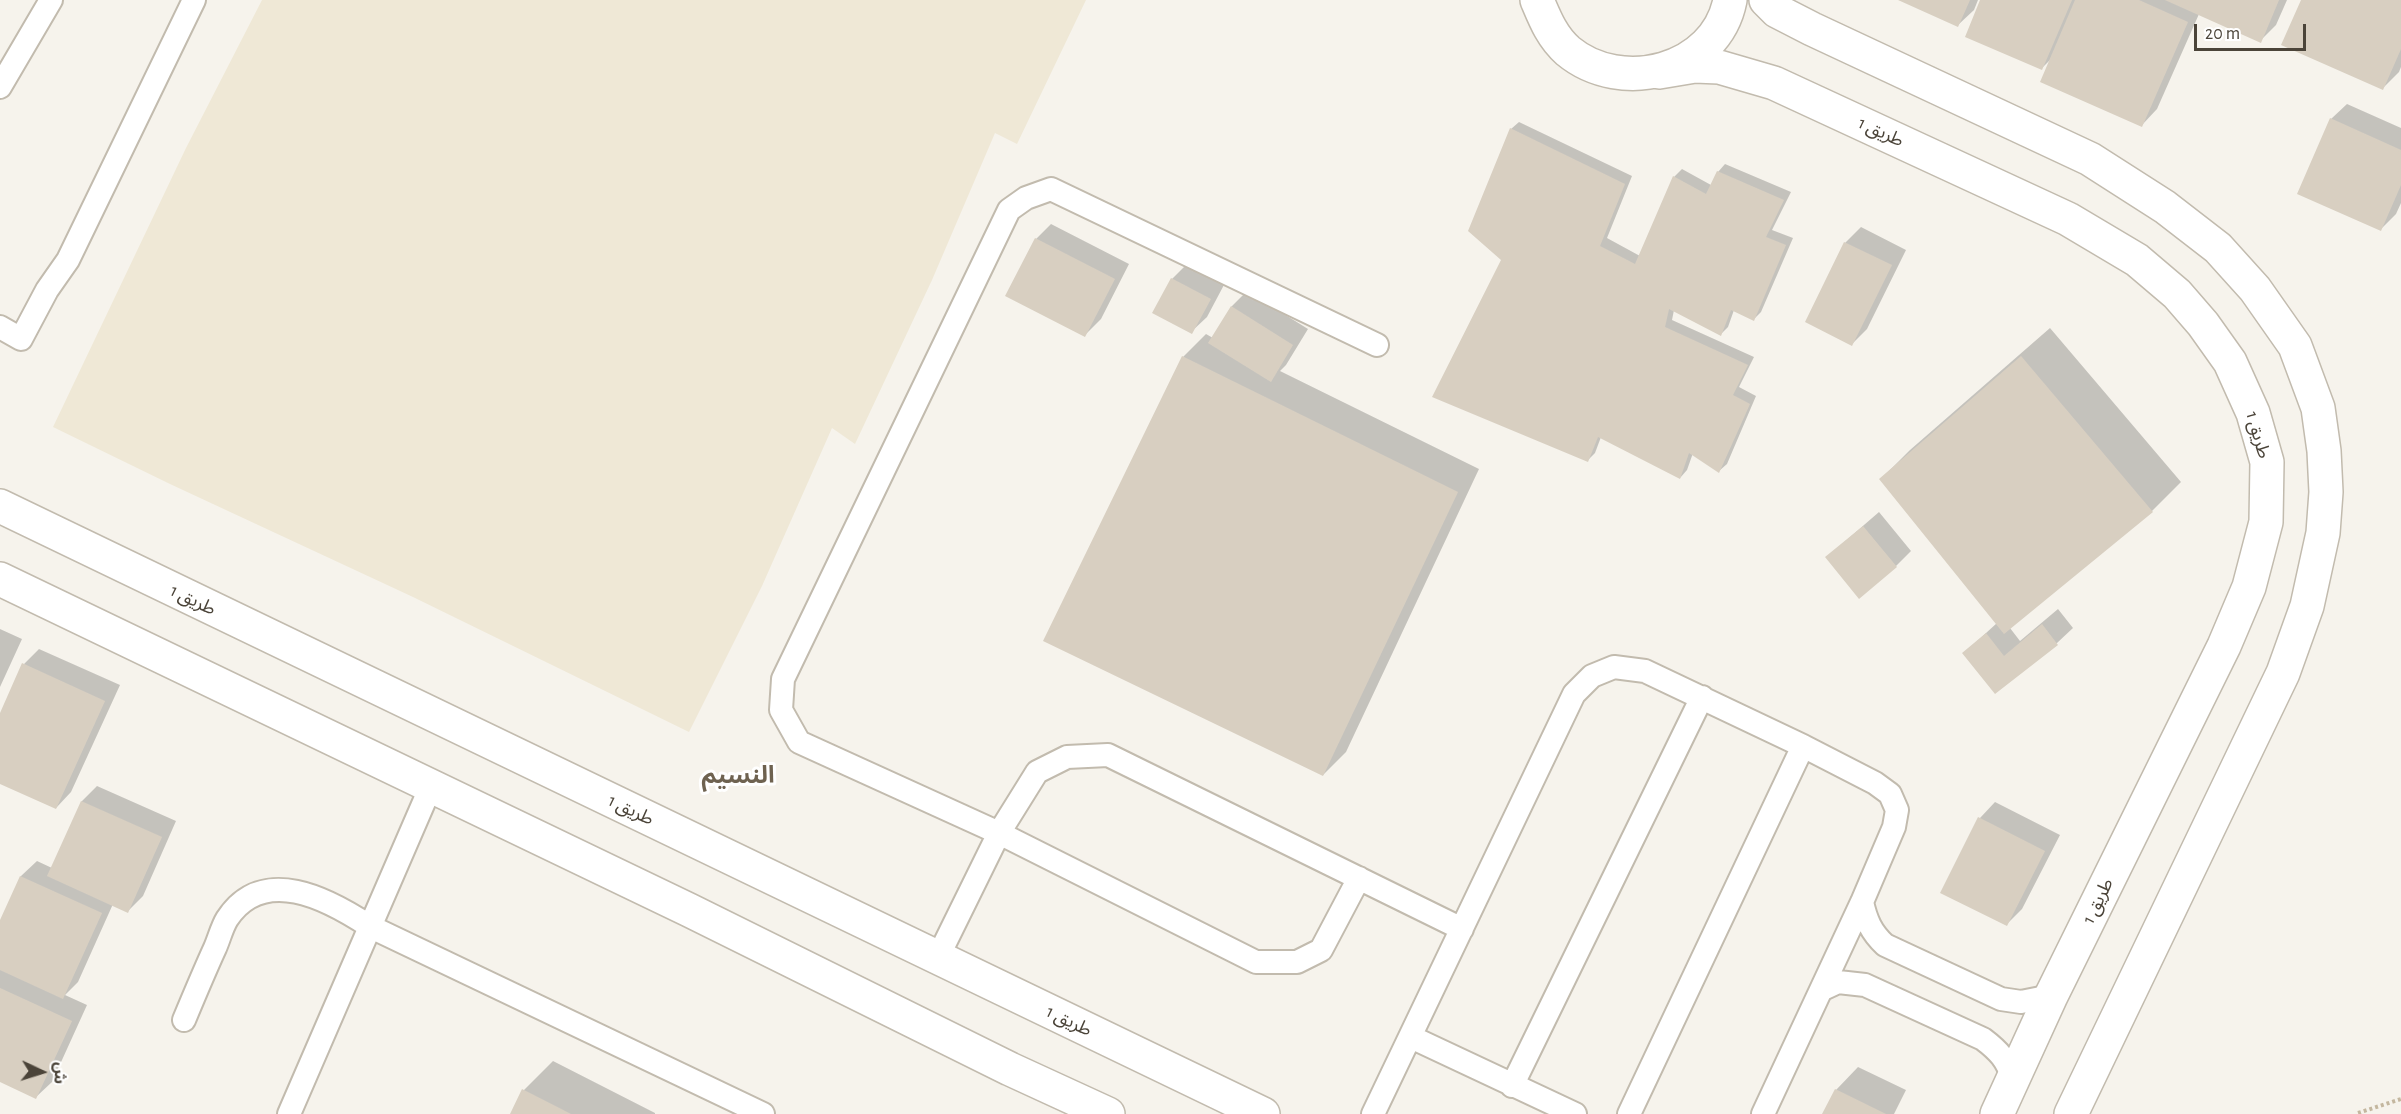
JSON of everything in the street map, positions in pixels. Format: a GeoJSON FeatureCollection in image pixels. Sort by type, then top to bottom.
{"type":"FeatureCollection","features":[{"type":"Feature","properties":{"kind":"street"},"geometry":{"type":"LineString","coordinates":[[1538,0],[1547,26],[1568,50],[1595,68],[1627,75],[1659,72],[1688,59],[1712,37],[1728,9],[1730,0]]}},
{"type":"Feature","properties":{"kind":"street"},"geometry":{"type":"LineString","coordinates":[[1766,0],[1777,11],[1812,29],[2090,159],[2165,207],[2218,248],[2255,289],[2295,346],[2318,408],[2324,451],[2326,492],[2323,533],[2307,606],[2283,674],[2071,1114]]}},
{"type":"Feature","properties":{"kind":"street","name":"طريق 1"},"geometry":{"type":"LineString","coordinates":[[1659,72],[1695,66],[1719,67],[1774,83],[2068,219],[2137,260],[2177,294],[2203,324],[2230,362],[2253,413],[2267,462],[2266,522],[2249,587],[2224,646],[2051,996],[1997,1114]]}},
{"type":"Feature","properties":{"kind":"street","name":"طريق 1"},"geometry":{"type":"LineString","coordinates":[[0,506],[1263,1114]]}},
{"type":"Feature","properties":{"kind":"street"},"geometry":{"type":"LineString","coordinates":[[0,579],[431,786],[1064,1105],[1108,1114]]}},
{"type":"Feature","properties":{"kind":"lane"},"geometry":{"type":"LineString","coordinates":[[0,87],[51,0]]}},
{"type":"Feature","properties":{"kind":"lane"},"geometry":{"type":"LineString","coordinates":[[0,327],[21,339],[47,290],[68,260],[194,0]]}},
{"type":"Feature","properties":{"kind":"lane"},"geometry":{"type":"LineString","coordinates":[[1359,878],[1321,950],[1297,962],[1256,962],[999,833],[799,742],[781,710],[783,679],[1009,210],[1026,198],[1051,189],[1377,345]]}},
{"type":"Feature","properties":{"kind":"lane"},"geometry":{"type":"LineString","coordinates":[[1372,1114],[1574,694],[1592,676],[1614,667],[1645,671],[1803,746],[1875,783],[1890,794],[1897,810],[1894,827],[1862,902],[1763,1114]]}},
{"type":"Feature","properties":{"kind":"lane"},"geometry":{"type":"LineString","coordinates":[[1512,1086],[1702,697]]}},
{"type":"Feature","properties":{"kind":"lane"},"geometry":{"type":"LineString","coordinates":[[1629,1114],[1803,746]]}},
{"type":"Feature","properties":{"kind":"lane"},"geometry":{"type":"LineString","coordinates":[[938,957],[1015,804],[1037,772],[1067,757],[1108,755],[1462,928]]}},
{"type":"Feature","properties":{"kind":"lane"},"geometry":{"type":"LineString","coordinates":[[288,1114],[431,786]]}},
{"type":"Feature","properties":{"kind":"lane"},"geometry":{"type":"LineString","coordinates":[[184,1020],[227,919],[248,896],[275,890],[311,894],[340,907],[369,926],[763,1114]]}},
{"type":"Feature","properties":{"kind":"lane"},"geometry":{"type":"LineString","coordinates":[[1862,902],[1866,919],[1874,934],[1885,945],[2001,999],[2021,1002],[2051,996]]}},
{"type":"Feature","properties":{"kind":"lane"},"geometry":{"type":"LineString","coordinates":[[1823,989],[1838,982],[1865,985],[1983,1039],[1997,1049],[2007,1061],[2013,1079]]}},
{"type":"Feature","properties":{"kind":"lane"},"geometry":{"type":"LineString","coordinates":[[1411,1037],[1575,1114]]}},
{"type":"Feature","properties":{"kind":"path"},"geometry":{"type":"LineString","coordinates":[[2358,1113],[2401,1099]]}},
{"type":"Feature","properties":{"kind":"shaded area"},"geometry":{"type":"Polygon","coordinates":[[[262,0],[1086,0],[1017,144],[995,133],[932,280],[855,444],[832,428],[762,586],[689,732],[413,597],[53,427],[186,148],[262,0]]]}},
{"type":"Feature","properties":{"kind":"building"},"geometry":{"type":"Polygon","coordinates":[[[1898,0],[1970,0],[1958,27],[1898,0]]]}},
{"type":"Feature","properties":{"kind":"building"},"geometry":{"type":"Polygon","coordinates":[[[1980,0],[2072,0],[2042,70],[1965,37],[1980,0]]]}},
{"type":"Feature","properties":{"kind":"building"},"geometry":{"type":"Polygon","coordinates":[[[2075,0],[2139,0],[2188,22],[2142,127],[2040,82],[2075,0]]]}},
{"type":"Feature","properties":{"kind":"building"},"geometry":{"type":"Polygon","coordinates":[[[2165,0],[2279,0],[2261,43],[2165,0]]]}},
{"type":"Feature","properties":{"kind":"building"},"geometry":{"type":"Polygon","coordinates":[[[2301,0],[2401,0],[2401,49],[2383,90],[2281,45],[2301,0]]]}},
{"type":"Feature","properties":{"kind":"building"},"geometry":{"type":"Polygon","coordinates":[[[2330,118],[2401,150],[2401,185],[2381,231],[2297,194],[2330,118]]]}},
{"type":"Feature","properties":{"kind":"building"},"geometry":{"type":"Polygon","coordinates":[[[1510,128],[1625,184],[1600,246],[1635,264],[1673,176],[1706,194],[1717,171],[1784,200],[1766,237],[1786,245],[1754,321],[1731,310],[1721,336],[1669,309],[1665,327],[1748,365],[1733,395],[1750,404],[1719,473],[1689,453],[1680,479],[1598,437],[1588,462],[1432,397],[1501,260],[1468,231],[1510,128]]]}},
{"type":"Feature","properties":{"kind":"building"},"geometry":{"type":"Polygon","coordinates":[[[1035,238],[1115,279],[1085,337],[1005,296],[1035,238]]]}},
{"type":"Feature","properties":{"kind":"building"},"geometry":{"type":"Polygon","coordinates":[[[1844,242],[1892,265],[1852,346],[1805,322],[1844,242]]]}},
{"type":"Feature","properties":{"kind":"building"},"geometry":{"type":"Polygon","coordinates":[[[1171,278],[1211,299],[1192,334],[1152,313],[1171,278]]]}},
{"type":"Feature","properties":{"kind":"building"},"geometry":{"type":"Polygon","coordinates":[[[1231,306],[1293,345],[1271,382],[1208,343],[1231,306]]]}},
{"type":"Feature","properties":{"kind":"building"},"geometry":{"type":"Polygon","coordinates":[[[1182,356],[1458,492],[1323,776],[1043,641],[1182,356]]]}},
{"type":"Feature","properties":{"kind":"building"},"geometry":{"type":"Polygon","coordinates":[[[2021,356],[2153,512],[2004,634],[1879,479],[2021,356]]]}},
{"type":"Feature","properties":{"kind":"building"},"geometry":{"type":"Polygon","coordinates":[[[1863,526],[1897,567],[1859,599],[1825,557],[1863,526]]]}},
{"type":"Feature","properties":{"kind":"building"},"geometry":{"type":"Polygon","coordinates":[[[2042,624],[2058,645],[1995,694],[1962,653],[1986,633],[2004,656],[2042,624]]]}},
{"type":"Feature","properties":{"kind":"building"},"geometry":{"type":"Polygon","coordinates":[[[22,663],[105,701],[56,809],[0,784],[0,713],[22,663]]]}},
{"type":"Feature","properties":{"kind":"building"},"geometry":{"type":"Polygon","coordinates":[[[81,801],[162,837],[128,913],[47,876],[81,801]]]}},
{"type":"Feature","properties":{"kind":"building"},"geometry":{"type":"Polygon","coordinates":[[[1978,817],[2045,851],[2007,926],[1940,893],[1978,817]]]}},
{"type":"Feature","properties":{"kind":"building"},"geometry":{"type":"Polygon","coordinates":[[[20,876],[102,913],[63,999],[0,970],[0,920],[20,876]]]}},
{"type":"Feature","properties":{"kind":"building"},"geometry":{"type":"Polygon","coordinates":[[[0,988],[72,1021],[36,1099],[0,1082],[0,988]]]}},
{"type":"Feature","properties":{"kind":"building"},"geometry":{"type":"Polygon","coordinates":[[[522,1089],[571,1114],[510,1114],[522,1089]]]}},
{"type":"Feature","properties":{"kind":"building"},"geometry":{"type":"Polygon","coordinates":[[[1835,1089],[1886,1114],[1822,1114],[1835,1089]]]}},
{"type":"Feature","properties":{"kind":"district","name":"النسيم"},"geometry":{"type":"Point","coordinates":[738,776]}}]}
